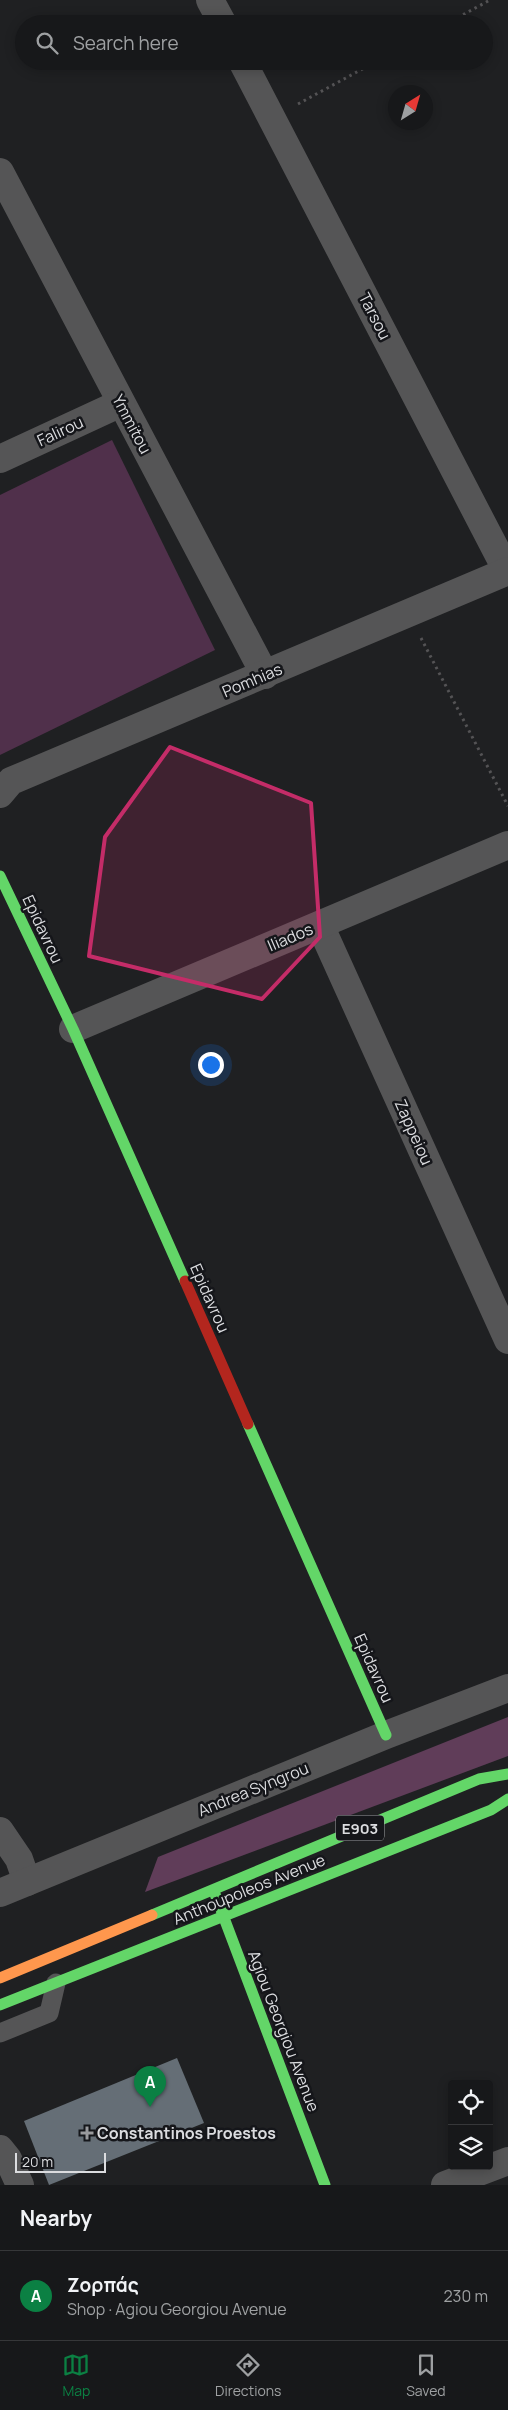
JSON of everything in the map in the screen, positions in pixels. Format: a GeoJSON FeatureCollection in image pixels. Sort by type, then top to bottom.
{"type":"FeatureCollection","features":[{"type":"Feature","properties":{"kind":"main road","name":"Epidavrou"},"geometry":{"type":"LineString","coordinates":[[0,876],[72,1029],[386,1735]]}},
{"type":"Feature","properties":{"kind":"main road","name":"Anthoupoleos Avenue"},"geometry":{"type":"LineString","coordinates":[[0,1978],[479,1778],[508,1774]]}},
{"type":"Feature","properties":{"kind":"main road","name":"Anthoupoleos Avenue"},"geometry":{"type":"LineString","coordinates":[[0,2005],[491,1810],[508,1799]]}},
{"type":"Feature","properties":{"kind":"main road","name":"Agiou Georgiou Avenue"},"geometry":{"type":"LineString","coordinates":[[213,1889],[325,2185]]}},
{"type":"Feature","properties":{"kind":"street"},"geometry":{"type":"LineString","coordinates":[[210,0],[218,15]]}},
{"type":"Feature","properties":{"kind":"street","name":"Tarsou"},"geometry":{"type":"LineString","coordinates":[[247,70],[508,571]]}},
{"type":"Feature","properties":{"kind":"street","name":"Ymmitou"},"geometry":{"type":"LineString","coordinates":[[0,172],[265,674]]}},
{"type":"Feature","properties":{"kind":"street","name":"Falirou"},"geometry":{"type":"LineString","coordinates":[[0,459],[121,403]]}},
{"type":"Feature","properties":{"kind":"street","name":"Pomhias"},"geometry":{"type":"LineString","coordinates":[[0,794],[12,781],[508,571]]}},
{"type":"Feature","properties":{"kind":"street","name":"Iliados"},"geometry":{"type":"LineString","coordinates":[[72,1029],[508,845]]}},
{"type":"Feature","properties":{"kind":"street","name":"Zappeiou"},"geometry":{"type":"LineString","coordinates":[[320,925],[508,1340]]}},
{"type":"Feature","properties":{"kind":"street","name":"Andrea Syngrou"},"geometry":{"type":"LineString","coordinates":[[0,1893],[386,1735],[508,1688]]}},
{"type":"Feature","properties":{"kind":"street"},"geometry":{"type":"LineString","coordinates":[[0,1831],[19,1859],[27,1882]]}},
{"type":"Feature","properties":{"kind":"street"},"geometry":{"type":"LineString","coordinates":[[0,2149],[8,2159],[20,2185]]}},
{"type":"Feature","properties":{"kind":"street"},"geometry":{"type":"LineString","coordinates":[[445,2185],[508,2162]]}},
{"type":"Feature","properties":{"kind":"lane"},"geometry":{"type":"LineString","coordinates":[[0,2033],[49,2013],[56,1982]]}},
{"type":"Feature","properties":{"kind":"path"},"geometry":{"type":"LineString","coordinates":[[462,15],[490,0]]}},
{"type":"Feature","properties":{"kind":"path"},"geometry":{"type":"LineString","coordinates":[[272,118],[360,70]]}},
{"type":"Feature","properties":{"kind":"path"},"geometry":{"type":"LineString","coordinates":[[408,613],[508,806]]}},
{"type":"Feature","properties":{"kind":"highlighted area"},"geometry":{"type":"Polygon","coordinates":[[[170,747],[311,803],[320,937],[262,999],[89,956],[105,837],[170,747]]]}},
{"type":"Feature","properties":{"kind":"shaded area"},"geometry":{"type":"Polygon","coordinates":[[[112,440],[215,650],[0,755],[0,495],[112,440]]]}},
{"type":"Feature","properties":{"kind":"shaded area"},"geometry":{"type":"Polygon","coordinates":[[[508,1717],[508,1756],[145,1892],[158,1857],[508,1717]]]}},
{"type":"Feature","properties":{"kind":"building"},"geometry":{"type":"Polygon","coordinates":[[[177,2058],[204,2123],[49,2185],[24,2121],[177,2058]]]}},
{"type":"Feature","properties":{"kind":"traffic: fast"},"geometry":{"type":"LineString","coordinates":[[0,876],[73,1029],[185,1281]]}},
{"type":"Feature","properties":{"kind":"traffic: fast"},"geometry":{"type":"LineString","coordinates":[[248,1424],[386,1735]]}},
{"type":"Feature","properties":{"kind":"traffic: fast"},"geometry":{"type":"LineString","coordinates":[[152,1915],[479,1779],[508,1774]]}},
{"type":"Feature","properties":{"kind":"traffic: fast"},"geometry":{"type":"LineString","coordinates":[[0,2005],[491,1810],[508,1799]]}},
{"type":"Feature","properties":{"kind":"traffic: fast"},"geometry":{"type":"LineString","coordinates":[[215,1894],[325,2185]]}},
{"type":"Feature","properties":{"kind":"traffic: slow"},"geometry":{"type":"LineString","coordinates":[[0,1978],[152,1915]]}},
{"type":"Feature","properties":{"kind":"traffic: jam"},"geometry":{"type":"LineString","coordinates":[[185,1281],[248,1424]]}},
{"type":"Feature","properties":{"kind":"place","name":"Ζορπάς"},"geometry":{"type":"Point","coordinates":[150,2107]}},
{"type":"Feature","properties":{"kind":"place","name":"Constantinos Proestos"},"geometry":{"type":"Point","coordinates":[87,2133]}}]}
